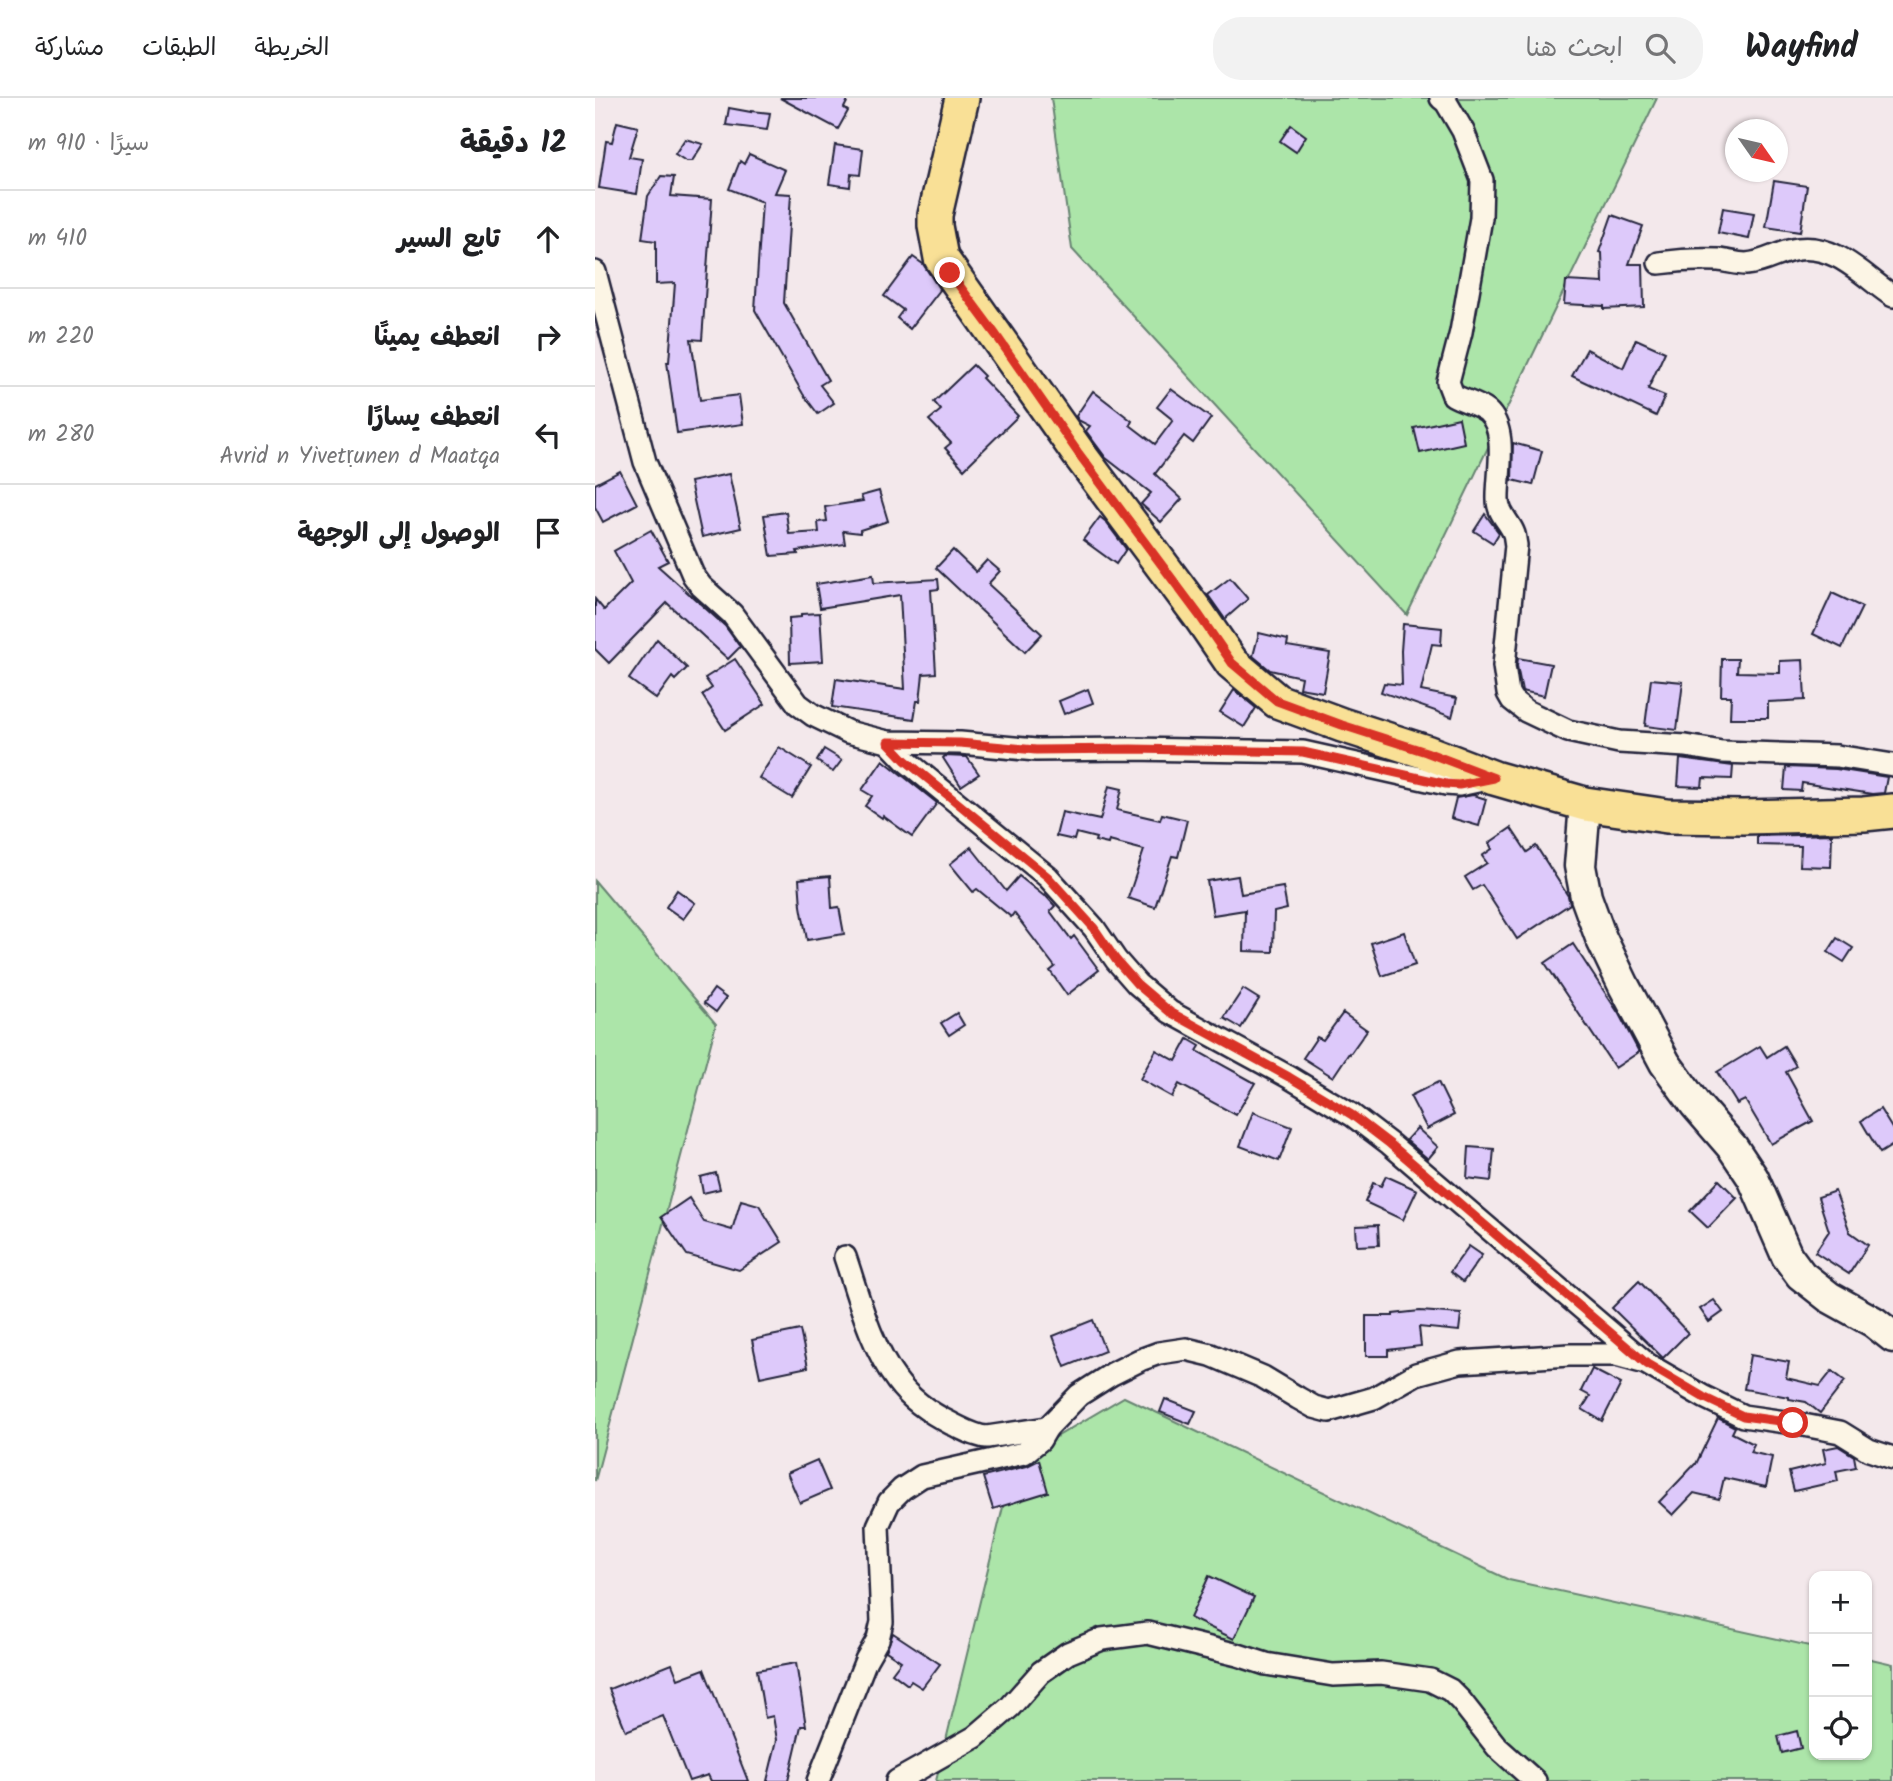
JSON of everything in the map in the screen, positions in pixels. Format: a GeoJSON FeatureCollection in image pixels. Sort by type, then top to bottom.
{"type":"FeatureCollection","features":[{"type":"Feature","properties":{"kind":"main road"},"geometry":{"type":"LineString","coordinates":[[962,98],[935,215],[941,258],[1079,454],[1232,663],[1277,701],[1494,778],[1585,804],[1667,816],[1743,817],[1893,811]]}},
{"type":"Feature","properties":{"kind":"main road"},"geometry":{"type":"LineString","coordinates":[[1585,804],[1580,866],[1587,897],[1612,961],[1665,1063],[1695,1104],[1733,1148],[1753,1178],[1787,1256],[1801,1275],[1829,1297],[1874,1322],[1893,1337]]}},
{"type":"Feature","properties":{"kind":"street"},"geometry":{"type":"LineString","coordinates":[[1441,98],[1463,131],[1482,180],[1479,231],[1461,332],[1448,382],[1453,395],[1486,410],[1494,418],[1499,434],[1497,502],[1500,513],[1514,533],[1516,545],[1504,666],[1507,693],[1525,710],[1568,731],[1619,742],[1721,751],[1837,756],[1893,765]]}},
{"type":"Feature","properties":{"kind":"street"},"geometry":{"type":"LineString","coordinates":[[1660,263],[1686,259],[1723,260],[1745,264],[1801,248],[1819,250],[1838,257],[1864,273],[1893,296]]}},
{"type":"Feature","properties":{"kind":"street"},"geometry":{"type":"LineString","coordinates":[[595,272],[641,451],[693,575],[701,586],[732,614],[798,704],[813,715],[848,732],[888,742],[960,743],[1036,750],[1303,752],[1446,784],[1459,785],[1494,778]]}},
{"type":"Feature","properties":{"kind":"street"},"geometry":{"type":"LineString","coordinates":[[888,742],[905,760],[1048,877],[1094,928],[1137,984],[1170,1012],[1352,1115],[1390,1144],[1647,1364],[1703,1397],[1743,1416],[1840,1432],[1869,1450],[1893,1458]]}},
{"type":"Feature","properties":{"kind":"street"},"geometry":{"type":"LineString","coordinates":[[845,1257],[877,1348],[897,1382],[913,1398],[939,1417],[979,1437],[1047,1428]]}},
{"type":"Feature","properties":{"kind":"street"},"geometry":{"type":"LineString","coordinates":[[818,1781],[866,1660],[878,1639],[882,1609],[878,1526],[889,1502],[902,1489],[922,1476],[1024,1453],[1040,1440],[1047,1428],[1079,1395],[1112,1374],[1140,1360],[1186,1349],[1210,1355],[1263,1377],[1314,1407],[1329,1411],[1374,1398],[1416,1374],[1460,1362],[1569,1355],[1616,1355],[1647,1364]]}},
{"type":"Feature","properties":{"kind":"street"},"geometry":{"type":"LineString","coordinates":[[897,1781],[975,1737],[1010,1707],[1041,1672],[1068,1653],[1102,1639],[1149,1633],[1266,1664],[1333,1675],[1381,1673],[1430,1680],[1450,1690],[1497,1747],[1535,1781]]}},
{"type":"Feature","properties":{"kind":"green space"},"geometry":{"type":"Polygon","coordinates":[[[1051,98],[1657,98],[1407,615],[1072,249],[1051,98]]]}},
{"type":"Feature","properties":{"kind":"green space"},"geometry":{"type":"Polygon","coordinates":[[[595,881],[716,1024],[595,1481],[595,881]]]}},
{"type":"Feature","properties":{"kind":"green space"},"geometry":{"type":"Polygon","coordinates":[[[1124,1397],[1509,1580],[1809,1646],[1809,1760],[1872,1760],[1872,1659],[1893,1664],[1893,1781],[936,1781],[1014,1462],[1124,1397]]]}},
{"type":"Feature","properties":{"kind":"building"},"geometry":{"type":"Polygon","coordinates":[[[780,98],[849,98],[844,108],[848,111],[838,129],[780,98]]]}},
{"type":"Feature","properties":{"kind":"building"},"geometry":{"type":"Polygon","coordinates":[[[729,108],[770,113],[767,130],[726,125],[729,108]]]}},
{"type":"Feature","properties":{"kind":"building"},"geometry":{"type":"Polygon","coordinates":[[[617,122],[638,127],[629,157],[642,159],[637,194],[599,188],[606,141],[612,142],[617,122]]]}},
{"type":"Feature","properties":{"kind":"building"},"geometry":{"type":"Polygon","coordinates":[[[1291,125],[1306,136],[1296,152],[1280,141],[1291,125]]]}},
{"type":"Feature","properties":{"kind":"building"},"geometry":{"type":"Polygon","coordinates":[[[685,139],[703,144],[692,161],[686,161],[675,154],[685,139]]]}},
{"type":"Feature","properties":{"kind":"building"},"geometry":{"type":"Polygon","coordinates":[[[835,145],[863,149],[860,175],[851,174],[850,187],[829,184],[835,145]]]}},
{"type":"Feature","properties":{"kind":"building"},"geometry":{"type":"Polygon","coordinates":[[[749,154],[785,170],[775,193],[791,194],[784,303],[828,380],[820,385],[834,403],[818,414],[803,394],[755,310],[762,202],[729,189],[740,161],[744,164],[749,154]]]}},
{"type":"Feature","properties":{"kind":"building"},"geometry":{"type":"Polygon","coordinates":[[[661,176],[674,177],[671,196],[712,199],[702,340],[691,339],[700,400],[739,395],[743,424],[677,433],[667,362],[675,283],[656,284],[656,241],[642,239],[648,196],[661,176]]]}},
{"type":"Feature","properties":{"kind":"building"},"geometry":{"type":"Polygon","coordinates":[[[1774,182],[1807,186],[1800,232],[1766,227],[1774,182]]]}},
{"type":"Feature","properties":{"kind":"building"},"geometry":{"type":"Polygon","coordinates":[[[1723,208],[1754,213],[1749,239],[1718,233],[1723,208]]]}},
{"type":"Feature","properties":{"kind":"building"},"geometry":{"type":"Polygon","coordinates":[[[1612,215],[1643,226],[1629,264],[1643,264],[1644,307],[1604,309],[1604,306],[1564,304],[1566,281],[1603,283],[1602,253],[1599,252],[1612,215]]]}},
{"type":"Feature","properties":{"kind":"building"},"geometry":{"type":"Polygon","coordinates":[[[913,257],[923,264],[940,290],[910,329],[897,318],[903,310],[884,296],[913,257]]]}},
{"type":"Feature","properties":{"kind":"building"},"geometry":{"type":"Polygon","coordinates":[[[1636,339],[1665,352],[1648,389],[1665,396],[1656,416],[1572,376],[1587,349],[1623,368],[1636,339]]]}},
{"type":"Feature","properties":{"kind":"building"},"geometry":{"type":"Polygon","coordinates":[[[973,365],[1018,416],[964,469],[945,448],[951,443],[929,420],[941,410],[934,402],[973,365]]]}},
{"type":"Feature","properties":{"kind":"building"},"geometry":{"type":"Polygon","coordinates":[[[1171,389],[1211,418],[1193,443],[1184,436],[1155,474],[1182,499],[1161,522],[1141,504],[1151,493],[1106,458],[1086,431],[1090,426],[1076,416],[1093,391],[1132,421],[1130,425],[1155,444],[1173,420],[1157,407],[1171,389]]]}},
{"type":"Feature","properties":{"kind":"building"},"geometry":{"type":"Polygon","coordinates":[[[1459,418],[1464,443],[1420,453],[1414,428],[1459,418]]]}},
{"type":"Feature","properties":{"kind":"building"},"geometry":{"type":"Polygon","coordinates":[[[1513,443],[1542,451],[1533,485],[1512,480],[1513,443]]]}},
{"type":"Feature","properties":{"kind":"building"},"geometry":{"type":"Polygon","coordinates":[[[620,471],[637,504],[603,522],[595,507],[595,484],[620,471]]]}},
{"type":"Feature","properties":{"kind":"building"},"geometry":{"type":"Polygon","coordinates":[[[729,474],[741,528],[702,537],[690,482],[729,474]]]}},
{"type":"Feature","properties":{"kind":"building"},"geometry":{"type":"Polygon","coordinates":[[[879,491],[888,521],[860,530],[860,533],[843,531],[845,544],[797,551],[798,554],[771,556],[764,515],[786,512],[789,534],[819,532],[818,522],[827,521],[825,507],[863,501],[861,496],[879,491]]]}},
{"type":"Feature","properties":{"kind":"building"},"geometry":{"type":"Polygon","coordinates":[[[1485,514],[1499,533],[1493,543],[1474,531],[1485,514]]]}},
{"type":"Feature","properties":{"kind":"building"},"geometry":{"type":"Polygon","coordinates":[[[1100,517],[1126,549],[1116,564],[1083,540],[1100,517]]]}},
{"type":"Feature","properties":{"kind":"building"},"geometry":{"type":"Polygon","coordinates":[[[651,530],[668,561],[658,566],[725,626],[740,647],[728,659],[667,603],[609,663],[595,649],[595,599],[604,610],[631,583],[614,551],[651,530]]]}},
{"type":"Feature","properties":{"kind":"building"},"geometry":{"type":"Polygon","coordinates":[[[953,550],[976,572],[987,560],[1000,571],[988,584],[1042,634],[1025,652],[936,568],[953,550]]]}},
{"type":"Feature","properties":{"kind":"building"},"geometry":{"type":"Polygon","coordinates":[[[873,575],[874,583],[938,579],[939,589],[931,590],[936,673],[923,674],[920,701],[917,701],[914,719],[832,707],[836,679],[905,689],[900,595],[820,608],[816,584],[873,575]]]}},
{"type":"Feature","properties":{"kind":"building"},"geometry":{"type":"Polygon","coordinates":[[[1230,578],[1248,599],[1225,619],[1208,595],[1230,578]]]}},
{"type":"Feature","properties":{"kind":"building"},"geometry":{"type":"Polygon","coordinates":[[[1832,593],[1862,607],[1842,648],[1813,634],[1832,593]]]}},
{"type":"Feature","properties":{"kind":"building"},"geometry":{"type":"Polygon","coordinates":[[[820,613],[823,661],[790,663],[789,618],[820,613]]]}},
{"type":"Feature","properties":{"kind":"building"},"geometry":{"type":"Polygon","coordinates":[[[1403,624],[1442,628],[1441,645],[1432,644],[1421,691],[1457,698],[1452,717],[1381,692],[1384,683],[1402,685],[1403,624]]]}},
{"type":"Feature","properties":{"kind":"building"},"geometry":{"type":"Polygon","coordinates":[[[1259,633],[1288,640],[1287,646],[1330,653],[1323,692],[1299,688],[1301,677],[1270,670],[1253,656],[1259,633]]]}},
{"type":"Feature","properties":{"kind":"building"},"geometry":{"type":"Polygon","coordinates":[[[657,639],[687,668],[675,680],[672,677],[656,699],[629,679],[657,639]]]}},
{"type":"Feature","properties":{"kind":"building"},"geometry":{"type":"Polygon","coordinates":[[[1518,658],[1551,664],[1544,696],[1522,691],[1518,658]]]}},
{"type":"Feature","properties":{"kind":"building"},"geometry":{"type":"Polygon","coordinates":[[[735,659],[765,704],[725,730],[702,695],[712,688],[705,678],[735,659]]]}},
{"type":"Feature","properties":{"kind":"building"},"geometry":{"type":"Polygon","coordinates":[[[1722,659],[1738,659],[1737,672],[1780,673],[1780,661],[1803,660],[1805,700],[1768,702],[1768,718],[1730,718],[1731,696],[1721,696],[1722,659]]]}},
{"type":"Feature","properties":{"kind":"building"},"geometry":{"type":"Polygon","coordinates":[[[1651,679],[1683,682],[1677,730],[1645,726],[1651,679]]]}},
{"type":"Feature","properties":{"kind":"building"},"geometry":{"type":"Polygon","coordinates":[[[1088,689],[1093,703],[1064,714],[1059,701],[1088,689]]]}},
{"type":"Feature","properties":{"kind":"building"},"geometry":{"type":"Polygon","coordinates":[[[1234,690],[1256,708],[1244,727],[1220,712],[1234,690]]]}},
{"type":"Feature","properties":{"kind":"building"},"geometry":{"type":"Polygon","coordinates":[[[779,747],[811,767],[792,798],[759,778],[779,747]]]}},
{"type":"Feature","properties":{"kind":"building"},"geometry":{"type":"Polygon","coordinates":[[[824,749],[842,760],[833,772],[817,761],[824,749]]]}},
{"type":"Feature","properties":{"kind":"building"},"geometry":{"type":"Polygon","coordinates":[[[967,757],[979,774],[961,786],[943,758],[967,757]]]}},
{"type":"Feature","properties":{"kind":"building"},"geometry":{"type":"Polygon","coordinates":[[[1680,759],[1733,766],[1732,779],[1703,778],[1702,787],[1678,786],[1680,759]]]}},
{"type":"Feature","properties":{"kind":"building"},"geometry":{"type":"Polygon","coordinates":[[[883,760],[937,803],[912,837],[865,806],[872,796],[862,790],[883,760]]]}},
{"type":"Feature","properties":{"kind":"building"},"geometry":{"type":"Polygon","coordinates":[[[1786,767],[1836,769],[1887,777],[1884,793],[1872,794],[1802,783],[1801,791],[1784,790],[1786,767]]]}},
{"type":"Feature","properties":{"kind":"building"},"geometry":{"type":"Polygon","coordinates":[[[1109,786],[1122,789],[1117,810],[1160,820],[1162,814],[1187,820],[1178,857],[1172,856],[1155,907],[1128,898],[1144,850],[1109,841],[1108,844],[1095,841],[1096,838],[1076,833],[1074,840],[1056,836],[1062,812],[1100,820],[1109,786]]]}},
{"type":"Feature","properties":{"kind":"building"},"geometry":{"type":"Polygon","coordinates":[[[1473,795],[1486,799],[1479,826],[1451,818],[1456,798],[1473,795]]]}},
{"type":"Feature","properties":{"kind":"building"},"geometry":{"type":"Polygon","coordinates":[[[1511,828],[1527,852],[1536,846],[1568,896],[1570,904],[1517,939],[1482,885],[1473,890],[1465,877],[1487,863],[1482,856],[1492,849],[1489,843],[1511,828]]]}},
{"type":"Feature","properties":{"kind":"building"},"geometry":{"type":"Polygon","coordinates":[[[1832,834],[1831,867],[1800,866],[1801,846],[1757,845],[1757,836],[1832,834]]]}},
{"type":"Feature","properties":{"kind":"building"},"geometry":{"type":"Polygon","coordinates":[[[971,847],[1006,891],[1019,876],[1045,895],[1055,906],[1050,911],[1071,939],[1074,936],[1099,970],[1067,995],[1050,971],[1055,967],[1014,913],[1011,917],[977,889],[973,892],[950,864],[971,847]]]}},
{"type":"Feature","properties":{"kind":"building"},"geometry":{"type":"Polygon","coordinates":[[[830,876],[832,908],[839,907],[844,934],[807,940],[799,879],[830,876]]]}},
{"type":"Feature","properties":{"kind":"building"},"geometry":{"type":"Polygon","coordinates":[[[1238,876],[1241,894],[1283,887],[1287,909],[1274,912],[1273,952],[1244,951],[1245,910],[1213,915],[1207,881],[1238,876]]]}},
{"type":"Feature","properties":{"kind":"building"},"geometry":{"type":"Polygon","coordinates":[[[677,890],[695,903],[683,919],[666,907],[677,890]]]}},
{"type":"Feature","properties":{"kind":"building"},"geometry":{"type":"Polygon","coordinates":[[[1404,932],[1415,965],[1382,976],[1371,943],[1404,932]]]}},
{"type":"Feature","properties":{"kind":"building"},"geometry":{"type":"Polygon","coordinates":[[[1837,938],[1853,948],[1844,962],[1828,952],[1837,938]]]}},
{"type":"Feature","properties":{"kind":"building"},"geometry":{"type":"Polygon","coordinates":[[[1573,944],[1619,1014],[1639,1052],[1615,1068],[1545,963],[1573,944]]]}},
{"type":"Feature","properties":{"kind":"building"},"geometry":{"type":"Polygon","coordinates":[[[714,989],[726,998],[716,1012],[704,1003],[714,989]]]}},
{"type":"Feature","properties":{"kind":"building"},"geometry":{"type":"Polygon","coordinates":[[[1243,989],[1259,999],[1241,1028],[1224,1018],[1243,989]]]}},
{"type":"Feature","properties":{"kind":"building"},"geometry":{"type":"Polygon","coordinates":[[[957,1013],[964,1025],[949,1035],[941,1023],[957,1013]]]}},
{"type":"Feature","properties":{"kind":"building"},"geometry":{"type":"Polygon","coordinates":[[[1343,1013],[1367,1030],[1333,1077],[1303,1058],[1317,1037],[1323,1040],[1343,1013]]]}},
{"type":"Feature","properties":{"kind":"building"},"geometry":{"type":"Polygon","coordinates":[[[1188,1039],[1200,1046],[1197,1051],[1255,1083],[1236,1115],[1179,1084],[1172,1097],[1140,1079],[1156,1050],[1176,1061],[1188,1039]]]}},
{"type":"Feature","properties":{"kind":"building"},"geometry":{"type":"Polygon","coordinates":[[[1760,1046],[1767,1057],[1784,1046],[1796,1066],[1786,1072],[1813,1121],[1771,1144],[1745,1100],[1737,1104],[1717,1072],[1760,1046]]]}},
{"type":"Feature","properties":{"kind":"building"},"geometry":{"type":"Polygon","coordinates":[[[1438,1082],[1454,1115],[1427,1129],[1410,1096],[1438,1082]]]}},
{"type":"Feature","properties":{"kind":"building"},"geometry":{"type":"Polygon","coordinates":[[[1880,1109],[1893,1130],[1893,1145],[1880,1153],[1861,1121],[1880,1109]]]}},
{"type":"Feature","properties":{"kind":"building"},"geometry":{"type":"Polygon","coordinates":[[[1253,1112],[1292,1127],[1279,1161],[1240,1146],[1253,1112]]]}},
{"type":"Feature","properties":{"kind":"building"},"geometry":{"type":"Polygon","coordinates":[[[1417,1128],[1438,1147],[1428,1159],[1406,1140],[1417,1128]]]}},
{"type":"Feature","properties":{"kind":"building"},"geometry":{"type":"Polygon","coordinates":[[[1469,1147],[1494,1149],[1491,1181],[1467,1178],[1469,1147]]]}},
{"type":"Feature","properties":{"kind":"building"},"geometry":{"type":"Polygon","coordinates":[[[716,1173],[720,1189],[703,1193],[700,1177],[716,1173]]]}},
{"type":"Feature","properties":{"kind":"building"},"geometry":{"type":"Polygon","coordinates":[[[1386,1176],[1417,1190],[1403,1220],[1365,1202],[1373,1183],[1381,1186],[1386,1176]]]}},
{"type":"Feature","properties":{"kind":"building"},"geometry":{"type":"Polygon","coordinates":[[[1719,1180],[1737,1198],[1708,1228],[1690,1211],[1719,1180]]]}},
{"type":"Feature","properties":{"kind":"building"},"geometry":{"type":"Polygon","coordinates":[[[1835,1191],[1850,1232],[1868,1245],[1849,1274],[1815,1252],[1829,1231],[1818,1197],[1835,1191]]]}},
{"type":"Feature","properties":{"kind":"building"},"geometry":{"type":"Polygon","coordinates":[[[689,1198],[704,1222],[732,1230],[741,1200],[759,1205],[782,1242],[739,1270],[687,1255],[661,1217],[689,1198]]]}},
{"type":"Feature","properties":{"kind":"building"},"geometry":{"type":"Polygon","coordinates":[[[1378,1225],[1379,1245],[1357,1246],[1356,1226],[1378,1225]]]}},
{"type":"Feature","properties":{"kind":"building"},"geometry":{"type":"Polygon","coordinates":[[[1469,1246],[1482,1255],[1463,1282],[1450,1272],[1469,1246]]]}},
{"type":"Feature","properties":{"kind":"building"},"geometry":{"type":"Polygon","coordinates":[[[1639,1281],[1688,1333],[1663,1358],[1612,1308],[1639,1281]]]}},
{"type":"Feature","properties":{"kind":"building"},"geometry":{"type":"Polygon","coordinates":[[[1714,1300],[1723,1312],[1709,1322],[1700,1309],[1714,1300]]]}},
{"type":"Feature","properties":{"kind":"building"},"geometry":{"type":"Polygon","coordinates":[[[1420,1311],[1461,1314],[1459,1331],[1419,1327],[1421,1346],[1388,1350],[1388,1356],[1366,1356],[1366,1316],[1393,1316],[1420,1311]]]}},
{"type":"Feature","properties":{"kind":"building"},"geometry":{"type":"Polygon","coordinates":[[[1093,1320],[1105,1351],[1065,1367],[1053,1336],[1093,1320]]]}},
{"type":"Feature","properties":{"kind":"building"},"geometry":{"type":"Polygon","coordinates":[[[800,1330],[808,1367],[760,1377],[752,1340],[800,1330]]]}},
{"type":"Feature","properties":{"kind":"building"},"geometry":{"type":"Polygon","coordinates":[[[1750,1355],[1789,1362],[1786,1378],[1820,1386],[1832,1371],[1845,1381],[1820,1413],[1806,1402],[1744,1389],[1750,1355]]]}},
{"type":"Feature","properties":{"kind":"building"},"geometry":{"type":"Polygon","coordinates":[[[1592,1369],[1621,1384],[1602,1421],[1582,1409],[1590,1396],[1581,1391],[1592,1369]]]}},
{"type":"Feature","properties":{"kind":"building"},"geometry":{"type":"Polygon","coordinates":[[[1165,1399],[1196,1411],[1190,1424],[1160,1412],[1165,1399]]]}},
{"type":"Feature","properties":{"kind":"building"},"geometry":{"type":"Polygon","coordinates":[[[1718,1418],[1735,1427],[1732,1433],[1754,1444],[1750,1452],[1772,1457],[1766,1487],[1724,1478],[1719,1499],[1694,1493],[1673,1515],[1659,1502],[1696,1464],[1718,1418]]]}},
{"type":"Feature","properties":{"kind":"building"},"geometry":{"type":"Polygon","coordinates":[[[1838,1446],[1854,1456],[1856,1467],[1836,1471],[1838,1481],[1794,1491],[1789,1472],[1826,1463],[1823,1449],[1838,1446]]]}},
{"type":"Feature","properties":{"kind":"building"},"geometry":{"type":"Polygon","coordinates":[[[817,1460],[830,1490],[800,1503],[787,1473],[817,1460]]]}},
{"type":"Feature","properties":{"kind":"building"},"geometry":{"type":"Polygon","coordinates":[[[1039,1460],[1048,1492],[993,1509],[983,1477],[1027,1466],[1039,1460]]]}},
{"type":"Feature","properties":{"kind":"building"},"geometry":{"type":"Polygon","coordinates":[[[1209,1576],[1254,1597],[1234,1639],[1190,1618],[1209,1576]]]}},
{"type":"Feature","properties":{"kind":"building"},"geometry":{"type":"Polygon","coordinates":[[[893,1633],[940,1664],[922,1688],[911,1681],[908,1685],[892,1673],[901,1661],[886,1651],[893,1633]]]}},
{"type":"Feature","properties":{"kind":"building"},"geometry":{"type":"Polygon","coordinates":[[[796,1663],[806,1726],[801,1726],[788,1781],[767,1781],[777,1740],[773,1716],[765,1718],[757,1670],[796,1663]]]}},
{"type":"Feature","properties":{"kind":"building"},"geometry":{"type":"Polygon","coordinates":[[[672,1664],[678,1679],[704,1669],[748,1781],[711,1781],[708,1775],[689,1781],[663,1716],[626,1731],[609,1689],[672,1664]]]}},
{"type":"Feature","properties":{"kind":"building"},"geometry":{"type":"Polygon","coordinates":[[[1797,1731],[1801,1748],[1782,1753],[1778,1736],[1797,1731]]]}},
{"type":"Feature","properties":{"kind":"route"},"geometry":{"type":"LineString","coordinates":[[950,273],[1232,663],[1277,701],[1494,778],[1459,785],[1446,784],[1303,752],[1036,750],[960,743],[888,742],[905,760],[1048,877],[1094,928],[1137,984],[1170,1012],[1352,1115],[1390,1144],[1647,1364],[1703,1397],[1743,1416],[1793,1423]]}}]}
